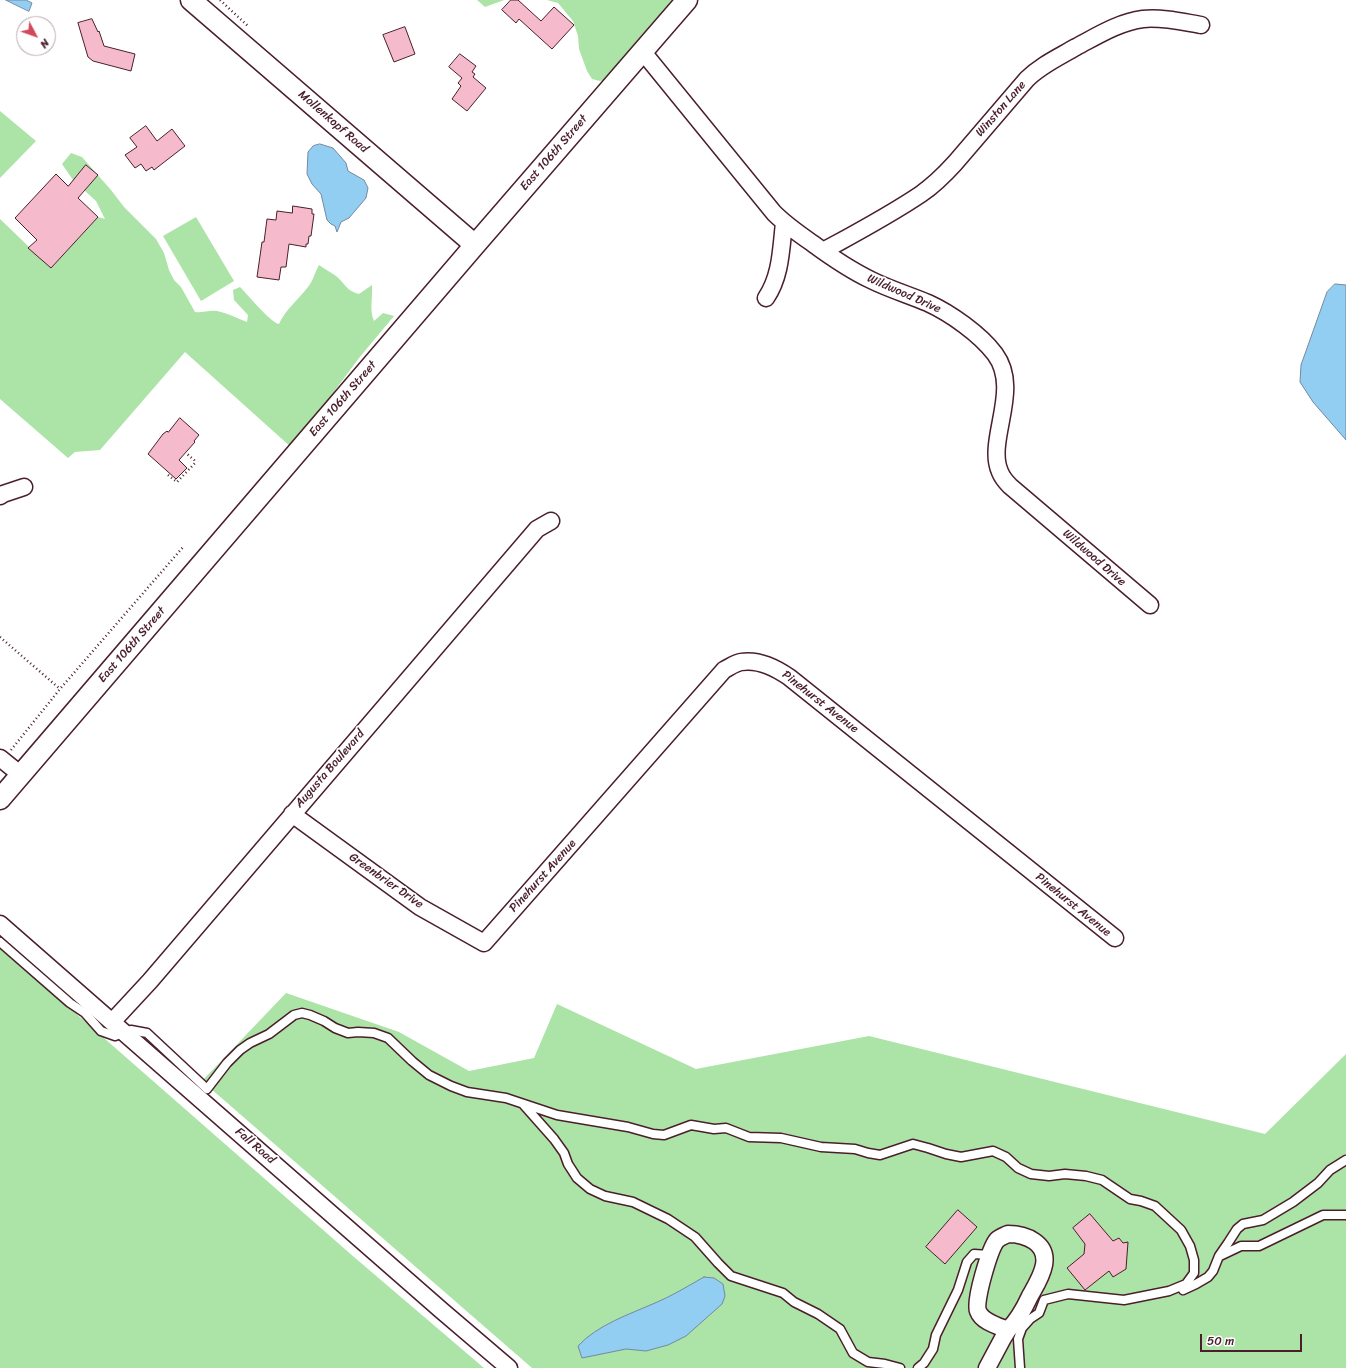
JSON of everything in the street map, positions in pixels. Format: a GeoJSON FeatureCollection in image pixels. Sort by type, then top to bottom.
{"type":"FeatureCollection","features":[{"type":"Feature","properties":{"kind":"street","name":"Mollenkopf Road"},"geometry":{"type":"LineString","coordinates":[[192,0],[474,245]]}},
{"type":"Feature","properties":{"kind":"street","name":"East 106th Street"},"geometry":{"type":"LineString","coordinates":[[2,792],[21,775],[474,245],[687,0]]}},
{"type":"Feature","properties":{"kind":"street","name":"Winston Lane"},"geometry":{"type":"LineString","coordinates":[[823,251],[898,209],[922,193],[943,176],[1027,78],[1041,67],[1098,36],[1122,24],[1135,20],[1162,20],[1201,25]]}},
{"type":"Feature","properties":{"kind":"street","name":"Wildwood Drive"},"geometry":{"type":"LineString","coordinates":[[643,52],[774,213],[784,223],[844,266],[872,281],[937,308],[962,324],[990,347],[1002,367],[1006,379],[1006,390],[996,454],[999,471],[1003,478],[1010,486],[1150,605]]}},
{"type":"Feature","properties":{"kind":"street"},"geometry":{"type":"LineString","coordinates":[[766,298],[772,290],[777,275],[784,223]]}},
{"type":"Feature","properties":{"kind":"street"},"geometry":{"type":"LineString","coordinates":[[0,496],[24,487]]}},
{"type":"Feature","properties":{"kind":"street","name":"Augusta Boulevard"},"geometry":{"type":"LineString","coordinates":[[118,1027],[155,975],[292,814],[537,529],[551,521]]}},
{"type":"Feature","properties":{"kind":"street","name":"Pinehurst Avenue"},"geometry":{"type":"LineString","coordinates":[[484,943],[724,670],[742,662],[756,662],[767,665],[777,669],[789,677],[1115,938]]}},
{"type":"Feature","properties":{"kind":"street"},"geometry":{"type":"LineString","coordinates":[[1,759],[21,775]]}},
{"type":"Feature","properties":{"kind":"street","name":"Greenbrier Drive"},"geometry":{"type":"LineString","coordinates":[[292,814],[420,907],[484,943]]}},
{"type":"Feature","properties":{"kind":"street","name":"Fall Road"},"geometry":{"type":"LineString","coordinates":[[0,924],[509,1368]]}},
{"type":"Feature","properties":{"kind":"street"},"geometry":{"type":"LineString","coordinates":[[987,1368],[1008,1330],[1020,1316],[1033,1291],[1044,1264],[1044,1255],[1036,1242],[1030,1238],[1016,1234],[1008,1234],[996,1241],[990,1255],[977,1303],[978,1311],[988,1322],[1008,1330]]}},
{"type":"Feature","properties":{"kind":"lane"},"geometry":{"type":"LineString","coordinates":[[0,942],[70,1003],[85,1013],[101,1031],[115,1036],[118,1027],[147,1033],[207,1089],[227,1063],[240,1050],[250,1043],[269,1034],[294,1015],[306,1014],[348,1033],[374,1032],[388,1038],[429,1075],[451,1086],[467,1092],[506,1098],[557,1115],[628,1127],[659,1135],[664,1135],[691,1125],[714,1129],[726,1128],[749,1137],[781,1138],[821,1147],[855,1149],[880,1155],[913,1144],[961,1157],[993,1151],[1006,1157],[1018,1168],[1031,1174],[1049,1176],[1065,1174],[1086,1176],[1102,1180],[1130,1199],[1155,1206],[1181,1230],[1190,1246],[1194,1260],[1194,1273],[1186,1284],[1172,1290],[1124,1300],[1068,1294],[1044,1300],[1039,1314],[1030,1319],[1022,1328],[1018,1339],[1020,1368]]}},
{"type":"Feature","properties":{"kind":"lane"},"geometry":{"type":"LineString","coordinates":[[522,1103],[554,1139],[577,1178],[590,1189],[605,1196],[634,1202],[668,1219],[695,1237],[731,1276],[783,1293],[794,1302],[818,1314],[840,1329],[853,1353],[868,1362],[886,1364],[900,1368]]}},
{"type":"Feature","properties":{"kind":"lane"},"geometry":{"type":"LineString","coordinates":[[1172,1290],[1184,1290],[1208,1277],[1219,1256],[1237,1229],[1243,1224],[1263,1220],[1293,1202],[1318,1182],[1330,1170],[1346,1160]]}},
{"type":"Feature","properties":{"kind":"lane"},"geometry":{"type":"LineString","coordinates":[[1219,1256],[1241,1246],[1258,1246],[1323,1215],[1346,1216]]}},
{"type":"Feature","properties":{"kind":"lane"},"geometry":{"type":"LineString","coordinates":[[918,1368],[924,1363],[933,1349],[936,1335],[958,1290],[966,1262],[974,1254],[990,1255]]}},
{"type":"Feature","properties":{"kind":"path"},"geometry":{"type":"LineString","coordinates":[[168,475],[177,482],[195,463],[194,460],[186,453]]}},
{"type":"Feature","properties":{"kind":"path"},"geometry":{"type":"LineString","coordinates":[[1,759],[184,546]]}},
{"type":"Feature","properties":{"kind":"path"},"geometry":{"type":"LineString","coordinates":[[0,637],[60,689]]}},
{"type":"Feature","properties":{"kind":"green space"},"geometry":{"type":"Polygon","coordinates":[[[477,0],[504,0],[485,7],[477,0]]]}},
{"type":"Feature","properties":{"kind":"green space"},"geometry":{"type":"Polygon","coordinates":[[[547,0],[674,0],[605,80],[600,81],[592,79],[587,71],[579,49],[578,36],[573,21],[558,3],[547,0]]]}},
{"type":"Feature","properties":{"kind":"green space"},"geometry":{"type":"Polygon","coordinates":[[[0,111],[36,141],[0,178],[0,111]]]}},
{"type":"Feature","properties":{"kind":"green space"},"geometry":{"type":"Polygon","coordinates":[[[71,153],[82,157],[124,207],[156,239],[164,253],[169,270],[174,280],[181,287],[195,312],[217,311],[247,322],[248,315],[234,300],[233,290],[240,287],[265,314],[279,324],[288,310],[310,285],[319,265],[336,276],[348,289],[359,294],[372,285],[371,308],[374,321],[383,313],[394,316],[359,358],[292,448],[185,352],[100,450],[75,452],[68,458],[0,399],[0,219],[51,268],[98,217],[105,219],[96,201],[73,180],[62,164],[71,153]]]}},
{"type":"Feature","properties":{"kind":"green space"},"geometry":{"type":"Polygon","coordinates":[[[196,217],[234,281],[201,301],[163,236],[196,217]]]}},
{"type":"Feature","properties":{"kind":"green space"},"geometry":{"type":"Polygon","coordinates":[[[0,947],[354,1257],[484,1368],[0,1368],[0,947]]]}},
{"type":"Feature","properties":{"kind":"green space"},"geometry":{"type":"Polygon","coordinates":[[[286,993],[399,1032],[469,1071],[534,1058],[557,1004],[696,1069],[869,1036],[1265,1134],[1346,1054],[1346,1368],[532,1368],[202,1081],[286,993]]]}},
{"type":"Feature","properties":{"kind":"water"},"geometry":{"type":"Polygon","coordinates":[[[6,0],[26,0],[32,3],[29,11],[6,0]]]}},
{"type":"Feature","properties":{"kind":"water"},"geometry":{"type":"Polygon","coordinates":[[[320,144],[333,148],[346,163],[348,171],[364,180],[368,188],[366,198],[349,218],[341,222],[337,232],[335,226],[327,220],[321,194],[312,184],[307,174],[308,152],[313,146],[320,144]]]}},
{"type":"Feature","properties":{"kind":"water"},"geometry":{"type":"Polygon","coordinates":[[[1335,284],[1346,285],[1346,440],[1313,402],[1300,382],[1301,365],[1327,292],[1335,284]]]}},
{"type":"Feature","properties":{"kind":"water"},"geometry":{"type":"Polygon","coordinates":[[[704,1277],[714,1278],[723,1284],[725,1296],[722,1304],[686,1336],[668,1345],[646,1351],[626,1349],[582,1358],[578,1346],[604,1326],[668,1297],[704,1277]]]}},
{"type":"Feature","properties":{"kind":"building"},"geometry":{"type":"Polygon","coordinates":[[[511,0],[518,0],[541,21],[554,7],[574,25],[552,49],[519,19],[516,23],[502,10],[511,0]]]}},
{"type":"Feature","properties":{"kind":"building"},"geometry":{"type":"Polygon","coordinates":[[[92,19],[98,32],[99,31],[104,46],[135,54],[131,71],[93,61],[88,57],[78,23],[92,19]]]}},
{"type":"Feature","properties":{"kind":"building"},"geometry":{"type":"Polygon","coordinates":[[[405,27],[415,54],[394,62],[383,35],[405,27]]]}},
{"type":"Feature","properties":{"kind":"building"},"geometry":{"type":"Polygon","coordinates":[[[460,54],[476,66],[472,72],[475,74],[473,77],[486,88],[467,111],[452,99],[461,86],[458,83],[462,78],[449,67],[460,54]]]}},
{"type":"Feature","properties":{"kind":"building"},"geometry":{"type":"Polygon","coordinates":[[[146,126],[157,141],[172,129],[185,146],[154,170],[152,167],[146,171],[141,164],[135,168],[125,155],[137,147],[130,138],[146,126]]]}},
{"type":"Feature","properties":{"kind":"building"},"geometry":{"type":"Polygon","coordinates":[[[86,165],[98,175],[78,198],[98,217],[51,268],[28,248],[37,240],[15,218],[56,174],[68,186],[86,165]]]}},
{"type":"Feature","properties":{"kind":"building"},"geometry":{"type":"Polygon","coordinates":[[[293,206],[312,209],[312,214],[314,214],[311,236],[309,236],[308,244],[306,244],[306,247],[289,244],[286,267],[281,267],[279,280],[257,277],[267,219],[276,220],[277,211],[292,213],[293,206]]]}},
{"type":"Feature","properties":{"kind":"building"},"geometry":{"type":"Polygon","coordinates":[[[180,418],[199,435],[194,441],[195,442],[179,460],[187,468],[176,479],[148,454],[163,434],[167,431],[168,432],[180,418]]]}},
{"type":"Feature","properties":{"kind":"building"},"geometry":{"type":"Polygon","coordinates":[[[958,1210],[977,1227],[945,1264],[926,1247],[958,1210]]]}},
{"type":"Feature","properties":{"kind":"building"},"geometry":{"type":"Polygon","coordinates":[[[1090,1214],[1113,1241],[1119,1238],[1123,1243],[1128,1242],[1126,1269],[1113,1277],[1109,1271],[1085,1290],[1067,1268],[1084,1254],[1085,1244],[1073,1228],[1090,1214]]]}}]}
